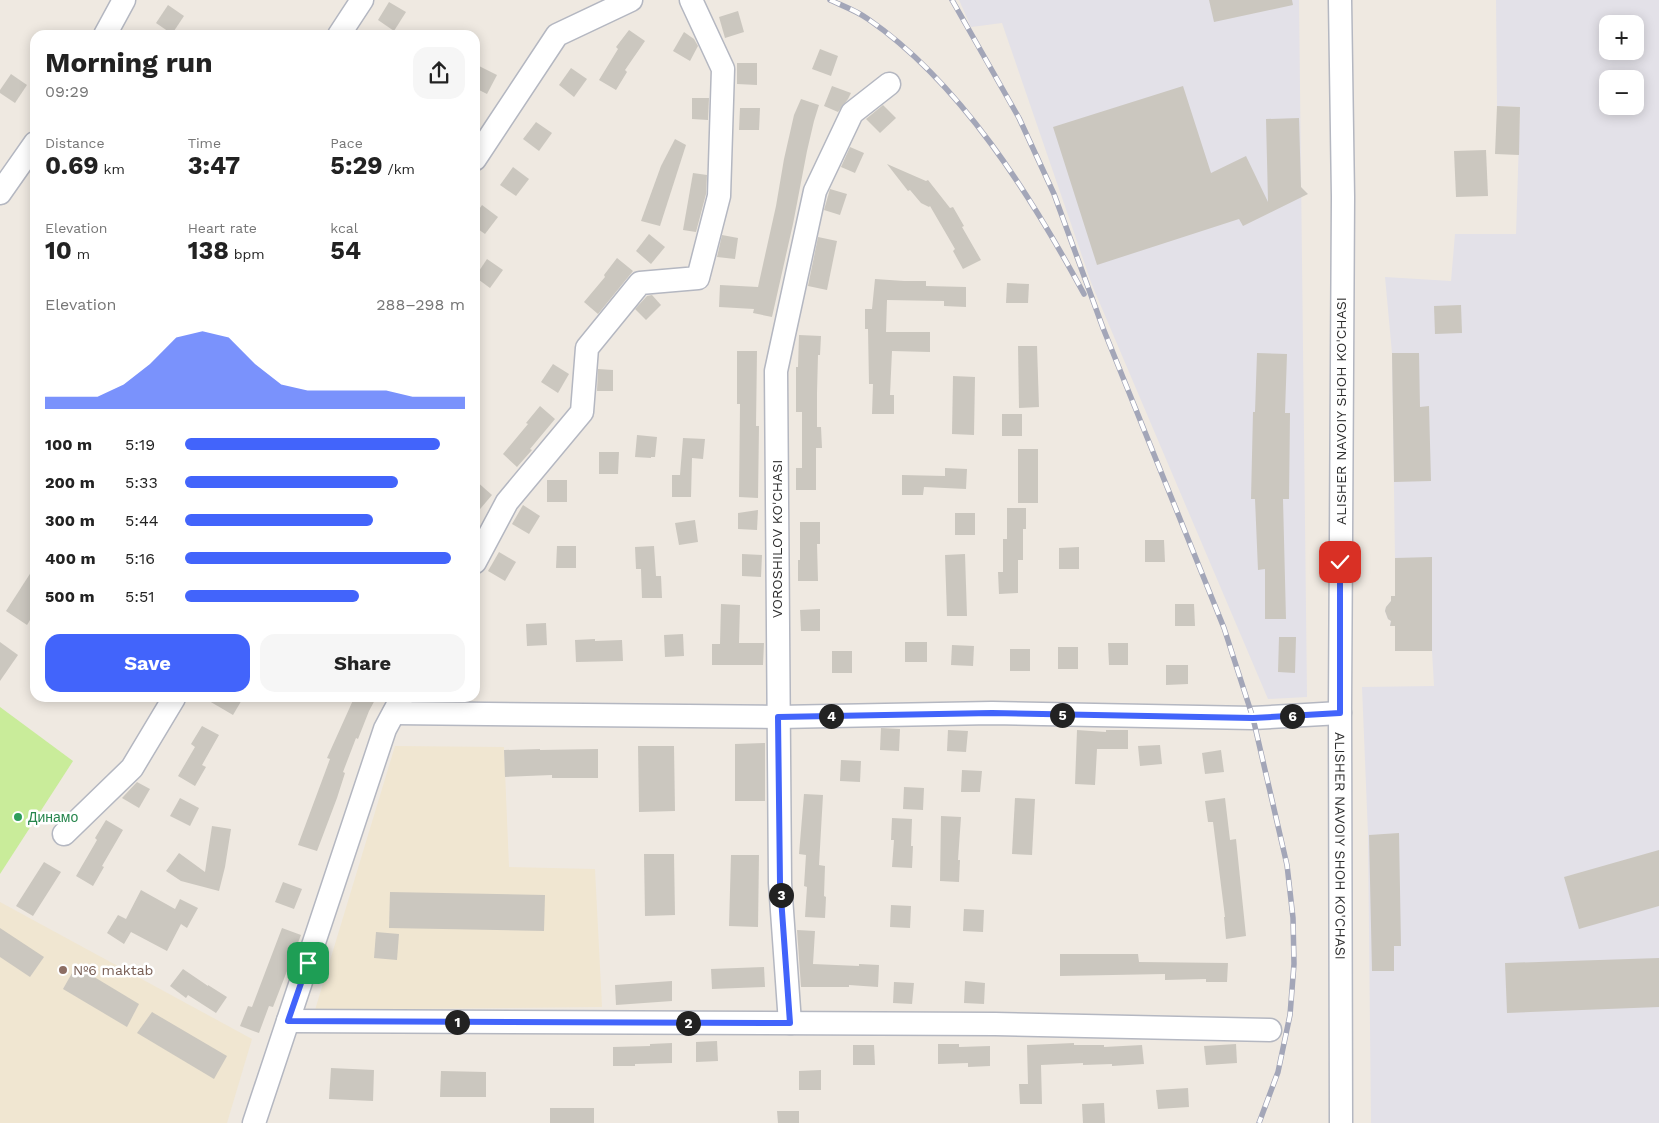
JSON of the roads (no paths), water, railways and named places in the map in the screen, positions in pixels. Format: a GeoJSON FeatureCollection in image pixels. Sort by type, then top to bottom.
{"type":"FeatureCollection","features":[{"type":"Feature","properties":{"kind":"street"},"geometry":{"type":"LineString","coordinates":[[108,30],[124,0]]}},
{"type":"Feature","properties":{"kind":"street"},"geometry":{"type":"LineString","coordinates":[[342,30],[362,0]]}},
{"type":"Feature","properties":{"kind":"street"},"geometry":{"type":"LineString","coordinates":[[480,151],[557,35],[631,0]]}},
{"type":"Feature","properties":{"kind":"street"},"geometry":{"type":"LineString","coordinates":[[480,553],[508,502],[582,412],[587,348],[640,283],[698,278],[719,196],[723,69],[691,0]]}},
{"type":"Feature","properties":{"kind":"street","name":"ALISHER NAVOIY SHOH KO'CHASI"},"geometry":{"type":"LineString","coordinates":[[1340,0],[1342,207],[1341,1123]]}},
{"type":"Feature","properties":{"kind":"street","name":"VOROSHILOV KO'CHASI"},"geometry":{"type":"LineString","coordinates":[[790,1023],[780,883],[776,371],[815,191],[852,113],[889,84]]}},
{"type":"Feature","properties":{"kind":"street"},"geometry":{"type":"LineString","coordinates":[[0,193],[30,150]]}},
{"type":"Feature","properties":{"kind":"street"},"geometry":{"type":"LineString","coordinates":[[64,834],[132,768],[172,702]]}},
{"type":"Feature","properties":{"kind":"street"},"geometry":{"type":"LineString","coordinates":[[254,1123],[382,738],[398,705],[778,717],[992,713],[1253,718],[1340,713]]}},
{"type":"Feature","properties":{"kind":"street"},"geometry":{"type":"LineString","coordinates":[[288,1021],[995,1024],[1270,1030]]}},
{"type":"Feature","properties":{"kind":"railway"},"geometry":{"type":"LineString","coordinates":[[830,0],[864,16],[902,45],[934,75],[963,108],[1017,181],[1084,294]]}},
{"type":"Feature","properties":{"kind":"railway"},"geometry":{"type":"LineString","coordinates":[[952,0],[1019,118],[1054,194],[1103,328],[1224,628],[1253,718],[1287,865],[1293,918],[1294,964],[1290,1015],[1278,1072],[1259,1123]]}},
{"type":"Feature","properties":{"kind":"place","name":"Динамо"},"geometry":{"type":"Point","coordinates":[18,817]}},
{"type":"Feature","properties":{"kind":"place","name":"№6 maktab"},"geometry":{"type":"Point","coordinates":[63,970]}}]}
